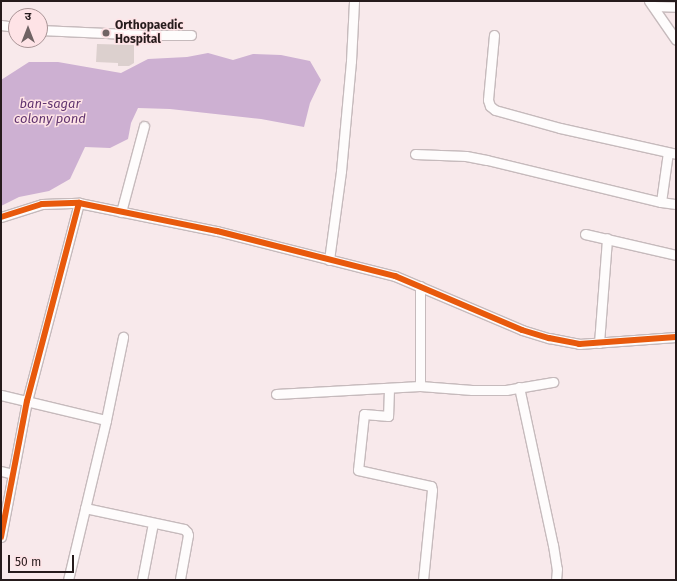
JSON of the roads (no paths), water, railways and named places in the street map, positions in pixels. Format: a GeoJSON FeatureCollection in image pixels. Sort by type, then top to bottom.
{"type":"FeatureCollection","features":[{"type":"Feature","properties":{"kind":"street"},"geometry":{"type":"LineString","coordinates":[[330,260],[351,61],[354,1]]}},
{"type":"Feature","properties":{"kind":"street"},"geometry":{"type":"LineString","coordinates":[[651,4],[676,7]]}},
{"type":"Feature","properties":{"kind":"street"},"geometry":{"type":"LineString","coordinates":[[651,4],[676,40]]}},
{"type":"Feature","properties":{"kind":"street"},"geometry":{"type":"LineString","coordinates":[[48,30],[150,35],[191,35]]}},
{"type":"Feature","properties":{"kind":"street"},"geometry":{"type":"LineString","coordinates":[[494,35],[488,100],[490,106],[495,110],[560,128],[672,153],[661,202]]}},
{"type":"Feature","properties":{"kind":"street"},"geometry":{"type":"LineString","coordinates":[[121,212],[144,126]]}},
{"type":"Feature","properties":{"kind":"street"},"geometry":{"type":"LineString","coordinates":[[416,154],[466,156],[487,160],[661,202],[676,204]]}},
{"type":"Feature","properties":{"kind":"street"},"geometry":{"type":"LineString","coordinates":[[1,537],[28,401],[80,203]]}},
{"type":"Feature","properties":{"kind":"street"},"geometry":{"type":"LineString","coordinates":[[1,217],[42,204],[80,203],[217,231],[395,276],[522,330],[549,338],[579,344],[676,338]]}},
{"type":"Feature","properties":{"kind":"street"},"geometry":{"type":"LineString","coordinates":[[585,234],[676,255]]}},
{"type":"Feature","properties":{"kind":"street"},"geometry":{"type":"LineString","coordinates":[[599,343],[607,238]]}},
{"type":"Feature","properties":{"kind":"street"},"geometry":{"type":"LineString","coordinates":[[420,286],[420,386]]}},
{"type":"Feature","properties":{"kind":"street"},"geometry":{"type":"LineString","coordinates":[[68,580],[106,420],[123,337]]}},
{"type":"Feature","properties":{"kind":"street"},"geometry":{"type":"LineString","coordinates":[[276,394],[389,389],[420,386],[472,390],[506,390],[554,382]]}},
{"type":"Feature","properties":{"kind":"street"},"geometry":{"type":"LineString","coordinates":[[519,387],[553,545],[557,569],[556,580]]}},
{"type":"Feature","properties":{"kind":"street"},"geometry":{"type":"LineString","coordinates":[[389,389],[388,416],[364,414],[358,470],[431,486],[432,490],[423,580]]}},
{"type":"Feature","properties":{"kind":"street"},"geometry":{"type":"LineString","coordinates":[[1,395],[106,420]]}},
{"type":"Feature","properties":{"kind":"street"},"geometry":{"type":"LineString","coordinates":[[1,470],[13,474]]}},
{"type":"Feature","properties":{"kind":"street"},"geometry":{"type":"LineString","coordinates":[[85,508],[187,532],[188,535],[180,579]]}},
{"type":"Feature","properties":{"kind":"street"},"geometry":{"type":"LineString","coordinates":[[142,580],[152,523]]}},
{"type":"Feature","properties":{"kind":"water","name":"ban-sagar colony pond"},"geometry":{"type":"Polygon","coordinates":[[[208,53],[233,60],[253,54],[281,55],[310,61],[321,80],[310,103],[304,127],[261,119],[170,109],[138,108],[131,123],[128,139],[110,148],[85,147],[70,179],[49,191],[19,197],[1,206],[1,80],[29,62],[58,62],[121,73],[148,59],[187,57],[208,53]]]}},
{"type":"Feature","properties":{"kind":"place","name":"Orthopaedic Hospital"},"geometry":{"type":"Point","coordinates":[106,33]}}]}
